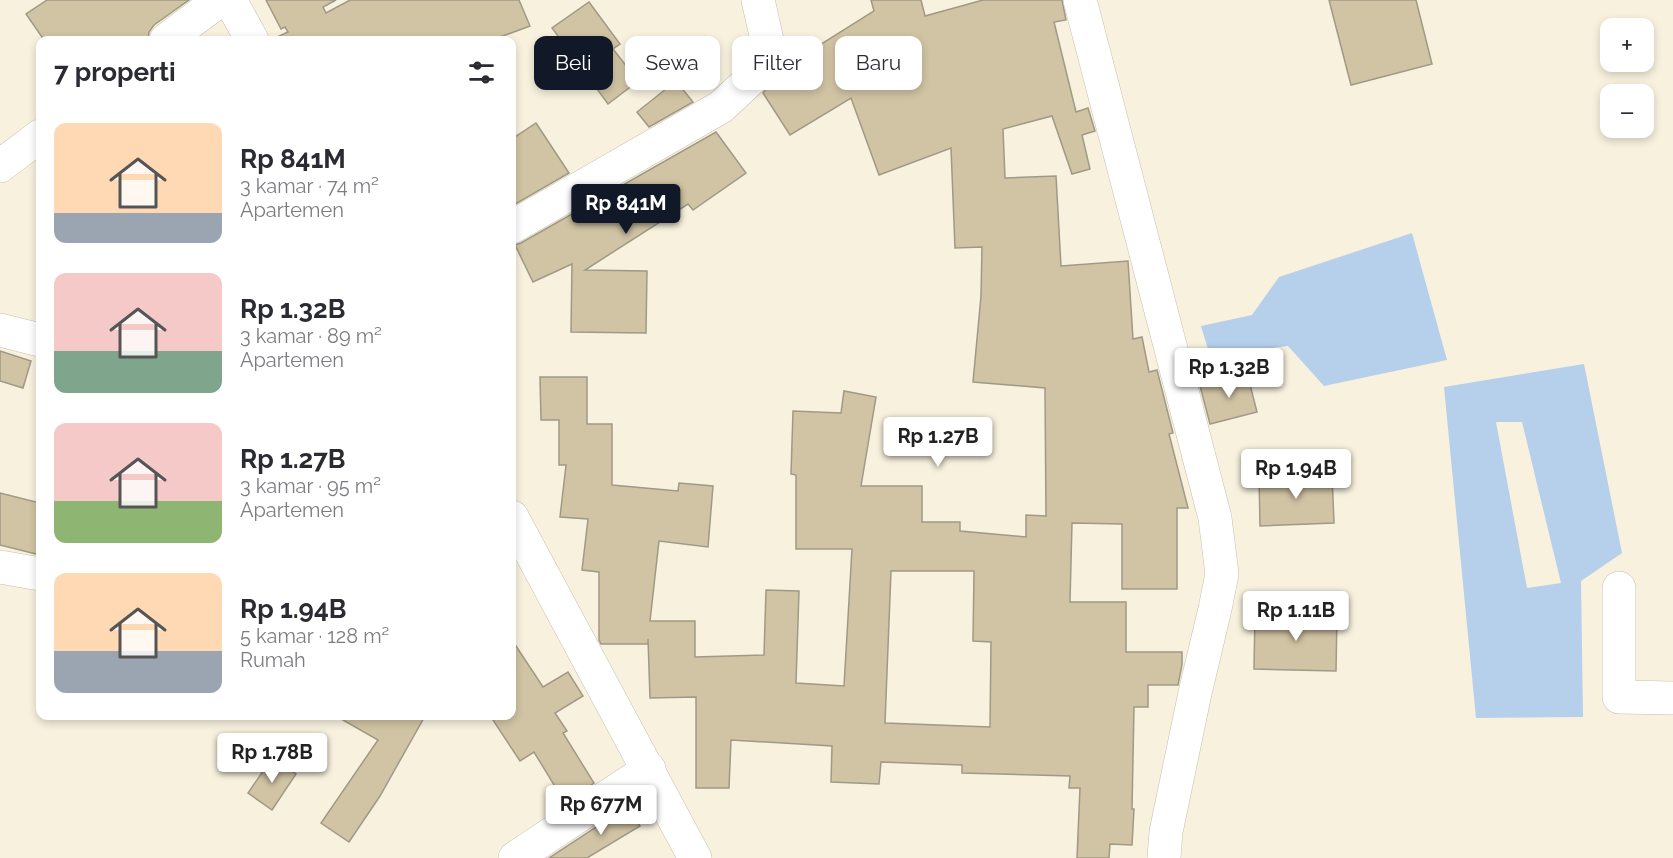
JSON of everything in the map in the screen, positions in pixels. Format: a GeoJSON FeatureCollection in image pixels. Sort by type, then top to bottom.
{"type":"FeatureCollection","features":[{"type":"Feature","properties":{"kind":"street"},"geometry":{"type":"LineString","coordinates":[[171,36],[220,0]]}},
{"type":"Feature","properties":{"kind":"street"},"geometry":{"type":"LineString","coordinates":[[230,0],[250,36]]}},
{"type":"Feature","properties":{"kind":"street"},"geometry":{"type":"LineString","coordinates":[[516,225],[721,107],[752,78],[766,61],[767,40],[758,0]]}},
{"type":"Feature","properties":{"kind":"street"},"geometry":{"type":"LineString","coordinates":[[1080,0],[1215,518],[1222,574],[1171,808],[1164,858]]}},
{"type":"Feature","properties":{"kind":"street"},"geometry":{"type":"LineString","coordinates":[[0,166],[36,139]]}},
{"type":"Feature","properties":{"kind":"street"},"geometry":{"type":"LineString","coordinates":[[0,330],[36,339]]}},
{"type":"Feature","properties":{"kind":"street"},"geometry":{"type":"LineString","coordinates":[[516,524],[695,858]]}},
{"type":"Feature","properties":{"kind":"street"},"geometry":{"type":"LineString","coordinates":[[0,567],[36,573]]}},
{"type":"Feature","properties":{"kind":"street"},"geometry":{"type":"LineString","coordinates":[[1619,588],[1619,697],[1673,698]]}},
{"type":"Feature","properties":{"kind":"street"},"geometry":{"type":"LineString","coordinates":[[515,858],[649,769]]}},
{"type":"Feature","properties":{"kind":"water"},"geometry":{"type":"Polygon","coordinates":[[[1412,233],[1447,360],[1324,386],[1288,346],[1210,356],[1201,326],[1252,315],[1279,277],[1412,233]]]}},
{"type":"Feature","properties":{"kind":"water"},"geometry":{"type":"Polygon","coordinates":[[[1584,364],[1622,553],[1581,581],[1583,717],[1476,718],[1444,387],[1584,364]],[[1496,422],[1527,588],[1561,583],[1522,422],[1496,422]]]}},
{"type":"Feature","properties":{"kind":"building"},"geometry":{"type":"Polygon","coordinates":[[[47,0],[189,0],[154,25],[148,36],[41,36],[26,14],[47,0]]]}},
{"type":"Feature","properties":{"kind":"building"},"geometry":{"type":"Polygon","coordinates":[[[266,0],[336,0],[323,7],[326,13],[350,0],[519,0],[530,26],[503,36],[280,36],[288,32],[285,27],[281,29],[266,0]]]}},
{"type":"Feature","properties":{"kind":"building"},"geometry":{"type":"Polygon","coordinates":[[[871,0],[921,0],[925,16],[983,0],[1062,0],[1066,20],[1054,22],[1076,112],[1088,108],[1095,131],[1082,135],[1090,169],[1072,174],[1052,116],[1003,129],[1005,178],[1056,176],[1061,266],[1128,261],[1133,339],[1142,337],[1149,372],[1157,370],[1173,433],[1169,434],[1188,508],[1177,508],[1177,589],[1122,589],[1122,524],[1072,523],[1070,602],[1126,602],[1126,652],[1182,652],[1178,685],[1148,685],[1148,707],[1134,707],[1132,845],[1110,844],[1109,858],[1077,858],[1080,788],[1069,788],[1070,776],[962,773],[962,765],[881,762],[879,784],[831,782],[832,746],[731,740],[729,788],[696,788],[696,697],[650,698],[648,639],[648,644],[601,644],[599,640],[599,572],[582,570],[588,519],[560,517],[566,465],[559,465],[559,420],[541,420],[540,377],[587,377],[587,424],[612,424],[612,485],[678,491],[679,483],[713,486],[708,547],[659,541],[650,621],[695,621],[695,657],[764,655],[766,590],[799,591],[796,683],[844,686],[852,549],[796,549],[796,475],[791,474],[793,411],[841,413],[844,391],[876,397],[861,486],[922,486],[922,522],[960,522],[960,531],[1026,537],[1026,515],[1046,516],[1045,388],[973,382],[981,296],[982,247],[955,248],[951,148],[879,175],[851,98],[790,135],[763,93],[765,90],[823,90],[823,43],[874,11],[871,0]],[[891,571],[885,723],[990,727],[991,642],[973,641],[974,571],[891,571]]]}},
{"type":"Feature","properties":{"kind":"building"},"geometry":{"type":"Polygon","coordinates":[[[1329,0],[1416,0],[1432,64],[1351,85],[1329,0]]]}},
{"type":"Feature","properties":{"kind":"building"},"geometry":{"type":"Polygon","coordinates":[[[589,2],[620,44],[613,49],[613,36],[558,36],[552,28],[589,2]]]}},
{"type":"Feature","properties":{"kind":"building"},"geometry":{"type":"Polygon","coordinates":[[[613,49],[625,64],[626,90],[608,104],[598,90],[613,90],[613,49]]]}},
{"type":"Feature","properties":{"kind":"building"},"geometry":{"type":"Polygon","coordinates":[[[665,90],[683,90],[693,102],[649,127],[637,112],[665,90]]]}},
{"type":"Feature","properties":{"kind":"building"},"geometry":{"type":"Polygon","coordinates":[[[536,123],[569,173],[516,204],[516,136],[536,123]]]}},
{"type":"Feature","properties":{"kind":"building"},"geometry":{"type":"Polygon","coordinates":[[[716,132],[746,173],[693,210],[688,204],[585,270],[647,271],[646,333],[571,332],[572,264],[533,282],[516,247],[516,245],[716,132]]]}},
{"type":"Feature","properties":{"kind":"building"},"geometry":{"type":"Polygon","coordinates":[[[0,351],[31,361],[23,388],[0,381],[0,351]]]}},
{"type":"Feature","properties":{"kind":"building"},"geometry":{"type":"Polygon","coordinates":[[[1247,373],[1257,412],[1210,424],[1200,386],[1247,373]]]}},
{"type":"Feature","properties":{"kind":"building"},"geometry":{"type":"Polygon","coordinates":[[[1332,474],[1334,523],[1260,526],[1259,477],[1332,474]]]}},
{"type":"Feature","properties":{"kind":"building"},"geometry":{"type":"Polygon","coordinates":[[[0,493],[36,502],[36,554],[0,545],[0,493]]]}},
{"type":"Feature","properties":{"kind":"building"},"geometry":{"type":"Polygon","coordinates":[[[1255,614],[1337,615],[1336,671],[1254,669],[1255,614]]]}},
{"type":"Feature","properties":{"kind":"building"},"geometry":{"type":"Polygon","coordinates":[[[516,646],[543,687],[568,672],[583,696],[555,713],[567,731],[563,733],[594,783],[565,803],[534,752],[520,761],[493,720],[516,720],[516,646]]]}},
{"type":"Feature","properties":{"kind":"building"},"geometry":{"type":"Polygon","coordinates":[[[343,720],[423,720],[380,796],[349,842],[321,823],[378,740],[343,720]]]}},
{"type":"Feature","properties":{"kind":"building"},"geometry":{"type":"Polygon","coordinates":[[[272,758],[296,774],[272,810],[248,793],[272,758]]]}},
{"type":"Feature","properties":{"kind":"building"},"geometry":{"type":"Polygon","coordinates":[[[628,806],[640,826],[587,858],[549,858],[628,806]]]}}]}
